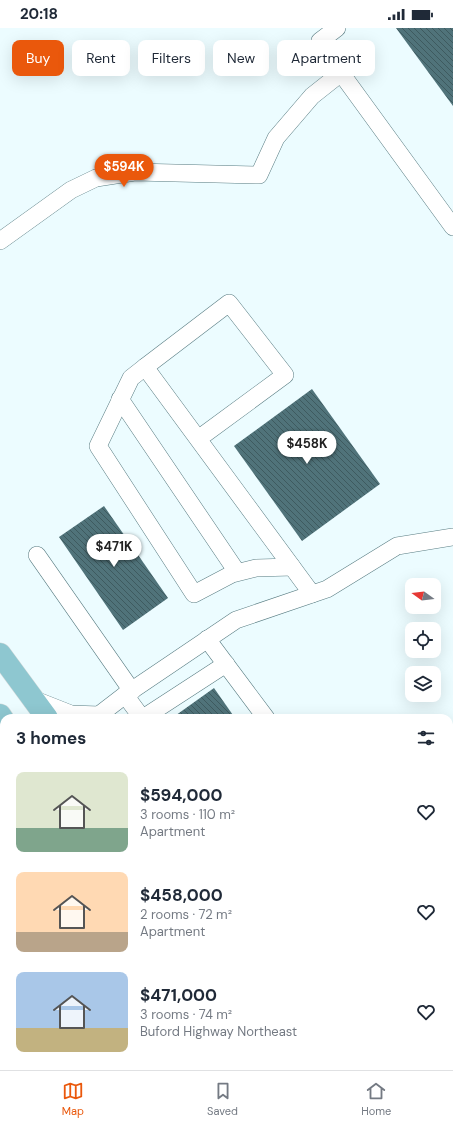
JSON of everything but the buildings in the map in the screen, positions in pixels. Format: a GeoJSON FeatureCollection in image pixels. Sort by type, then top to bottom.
{"type":"FeatureCollection","features":[{"type":"Feature","properties":{"kind":"main road"},"geometry":{"type":"LineString","coordinates":[[0,654],[44,714]]}},
{"type":"Feature","properties":{"kind":"street"},"geometry":{"type":"LineString","coordinates":[[321,40],[337,28]]}},
{"type":"Feature","properties":{"kind":"street"},"geometry":{"type":"LineString","coordinates":[[0,241],[71,190],[96,178],[135,172],[259,175],[276,138],[312,96],[337,76]]}},
{"type":"Feature","properties":{"kind":"street"},"geometry":{"type":"LineString","coordinates":[[343,76],[453,227]]}},
{"type":"Feature","properties":{"kind":"street"},"geometry":{"type":"LineString","coordinates":[[198,439],[286,375],[229,303],[131,378],[98,446],[194,594],[237,572],[256,568],[292,567]]}},
{"type":"Feature","properties":{"kind":"street"},"geometry":{"type":"LineString","coordinates":[[146,367],[312,594]]}},
{"type":"Feature","properties":{"kind":"street"},"geometry":{"type":"LineString","coordinates":[[120,399],[237,572]]}},
{"type":"Feature","properties":{"kind":"street"},"geometry":{"type":"LineString","coordinates":[[101,714],[236,620],[327,589],[397,546],[453,537]]}},
{"type":"Feature","properties":{"kind":"street"},"geometry":{"type":"LineString","coordinates":[[38,555],[129,693],[141,714]]}},
{"type":"Feature","properties":{"kind":"street"},"geometry":{"type":"LineString","coordinates":[[207,639],[263,714]]}},
{"type":"Feature","properties":{"kind":"street"},"geometry":{"type":"LineString","coordinates":[[149,714],[226,664]]}},
{"type":"Feature","properties":{"kind":"street"},"geometry":{"type":"LineString","coordinates":[[33,699],[71,714]]}}]}
